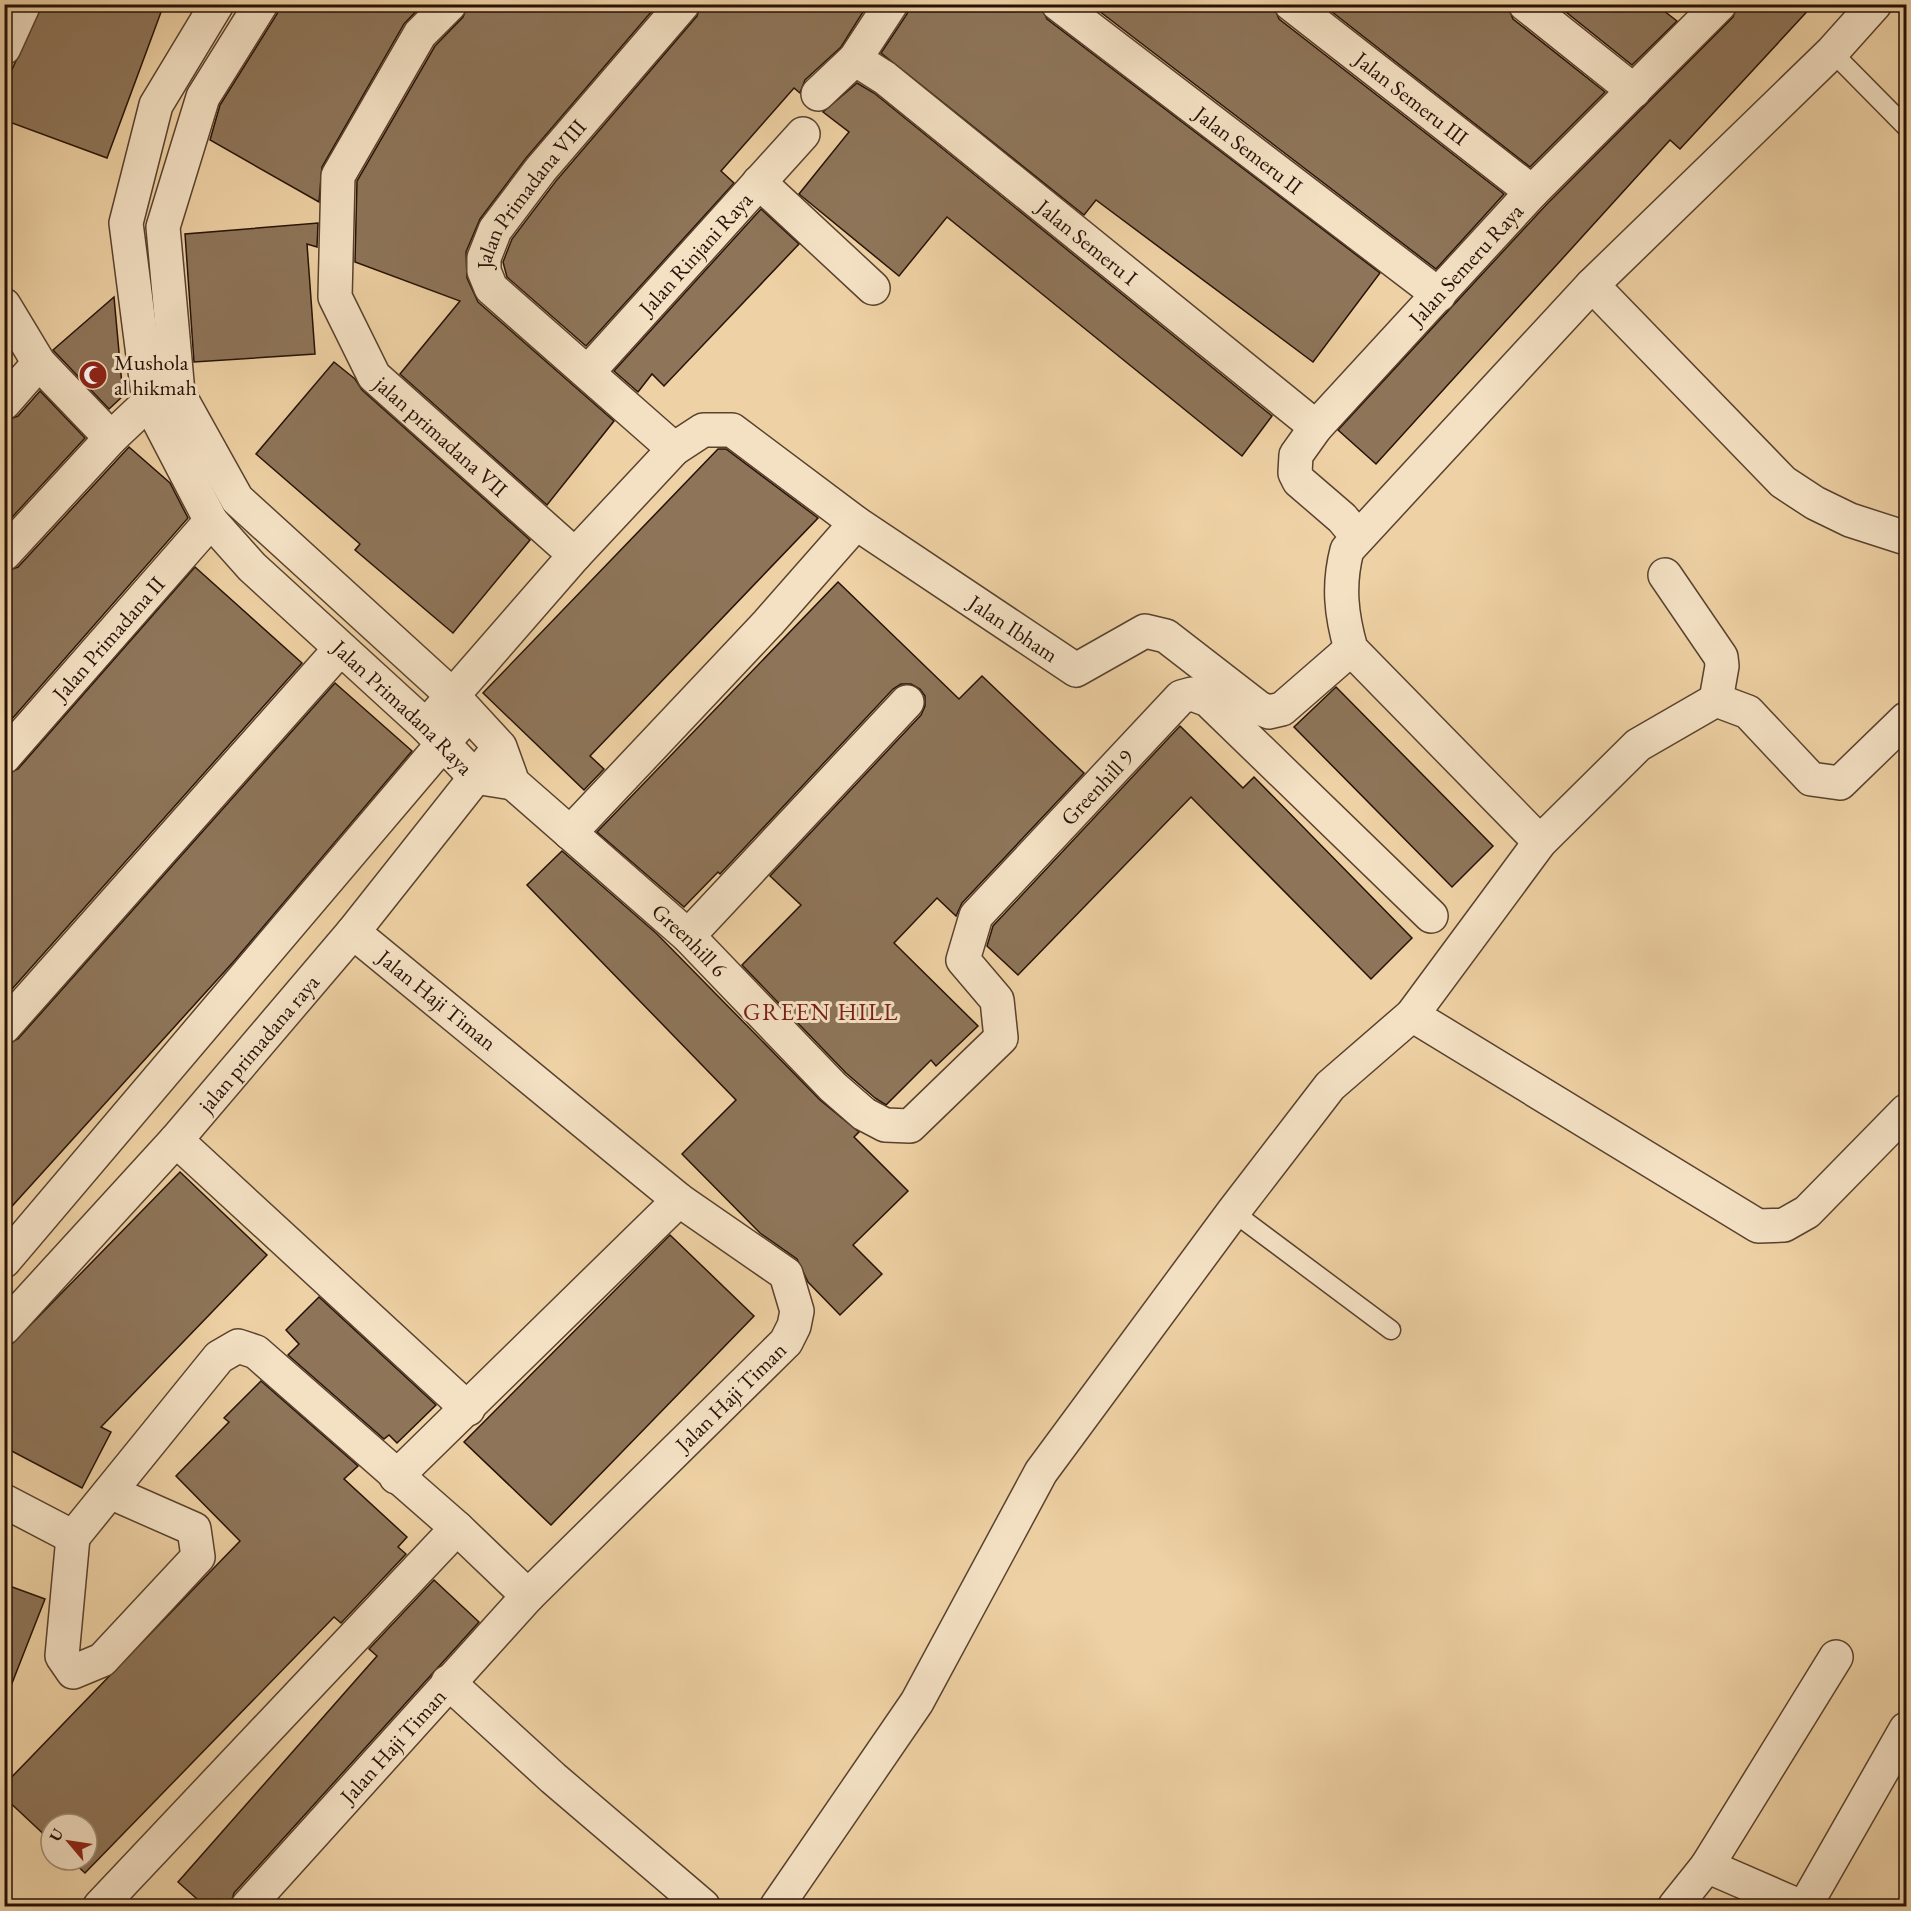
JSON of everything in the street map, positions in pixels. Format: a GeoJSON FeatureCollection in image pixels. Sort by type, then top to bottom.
{"type":"FeatureCollection","features":[{"type":"Feature","properties":{"kind":"street"},"geometry":{"type":"LineString","coordinates":[[4,48],[24,4]]}},
{"type":"Feature","properties":{"kind":"street","name":"Jalan Primadana Raya"},"geometry":{"type":"LineString","coordinates":[[217,4],[156,105],[126,224],[163,398],[211,521],[252,567],[434,735],[475,777],[513,783],[500,747],[461,704],[237,499],[163,398],[163,227],[203,97],[261,4]]}},
{"type":"Feature","properties":{"kind":"street","name":"jalan primadana VII"},"geometry":{"type":"LineString","coordinates":[[450,4],[420,34],[338,176],[335,297],[374,376],[575,555]]}},
{"type":"Feature","properties":{"kind":"street","name":"Jalan Primadana VIII"},"geometry":{"type":"LineString","coordinates":[[674,449],[491,288],[484,272],[484,258],[495,230],[541,169],[683,4]]}},
{"type":"Feature","properties":{"kind":"street"},"geometry":{"type":"LineString","coordinates":[[818,94],[855,58],[891,4]]}},
{"type":"Feature","properties":{"kind":"street","name":"Jalan Semeru II"},"geometry":{"type":"LineString","coordinates":[[1058,4],[1439,295]]}},
{"type":"Feature","properties":{"kind":"street","name":"Jalan Semeru III"},"geometry":{"type":"LineString","coordinates":[[1291,4],[1532,192]]}},
{"type":"Feature","properties":{"kind":"street"},"geometry":{"type":"LineString","coordinates":[[1525,4],[1634,91]]}},
{"type":"Feature","properties":{"kind":"street","name":"Jalan Semeru Raya"},"geometry":{"type":"LineString","coordinates":[[1358,537],[1342,518],[1299,481],[1295,473],[1296,455],[1316,427],[1532,192],[1720,4]]}},
{"type":"Feature","properties":{"kind":"street"},"geometry":{"type":"LineString","coordinates":[[1540,842],[1351,649],[1341,616],[1340,575],[1347,550],[1592,285],[1832,52],[1875,4]]}},
{"type":"Feature","properties":{"kind":"street","name":"Jalan Semeru I"},"geometry":{"type":"LineString","coordinates":[[855,58],[885,78],[1316,427]]}},
{"type":"Feature","properties":{"kind":"street","name":"Jalan Rinjani Raya"},"geometry":{"type":"LineString","coordinates":[[588,372],[803,134]]}},
{"type":"Feature","properties":{"kind":"street"},"geometry":{"type":"LineString","coordinates":[[759,182],[873,288]]}},
{"type":"Feature","properties":{"kind":"street"},"geometry":{"type":"LineString","coordinates":[[1592,285],[1783,482],[1815,503],[1850,520],[1906,538]]}},
{"type":"Feature","properties":{"kind":"street"},"geometry":{"type":"LineString","coordinates":[[4,305],[39,363],[111,438]]}},
{"type":"Feature","properties":{"kind":"street"},"geometry":{"type":"LineString","coordinates":[[4,403],[39,363]]}},
{"type":"Feature","properties":{"kind":"street"},"geometry":{"type":"LineString","coordinates":[[4,554],[111,438],[163,398]]}},
{"type":"Feature","properties":{"kind":"street","name":"Jalan Ibham"},"geometry":{"type":"LineString","coordinates":[[4,1261],[461,704],[575,555],[674,449],[703,430],[732,430],[856,523],[1076,670],[1145,631],[1166,636],[1259,708],[1269,712],[1282,709],[1351,649]]}},
{"type":"Feature","properties":{"kind":"street","name":"Jalan Primadana II"},"geometry":{"type":"LineString","coordinates":[[4,757],[211,521]]}},
{"type":"Feature","properties":{"kind":"street"},"geometry":{"type":"LineString","coordinates":[[570,834],[768,623],[856,523]]}},
{"type":"Feature","properties":{"kind":"street"},"geometry":{"type":"LineString","coordinates":[[1665,575],[1721,657],[1722,666],[1716,700]]}},
{"type":"Feature","properties":{"kind":"street"},"geometry":{"type":"LineString","coordinates":[[4,1027],[340,649]]}},
{"type":"Feature","properties":{"kind":"street","name":"Greenhill 9"},"geometry":{"type":"LineString","coordinates":[[885,1125],[910,1126],[1001,1038],[997,1000],[963,960],[976,916],[1181,697],[1192,694],[1208,700],[1431,916]]}},
{"type":"Feature","properties":{"kind":"street"},"geometry":{"type":"LineString","coordinates":[[1716,700],[1748,712],[1811,778],[1840,783],[1906,719]]}},
{"type":"Feature","properties":{"kind":"street"},"geometry":{"type":"LineString","coordinates":[[777,1906],[917,1702],[1041,1472],[1233,1212],[1330,1086],[1412,1015],[1540,842],[1638,745],[1716,700]]}},
{"type":"Feature","properties":{"kind":"street"},"geometry":{"type":"LineString","coordinates":[[688,936],[907,702]]}},
{"type":"Feature","properties":{"kind":"street","name":"jalan primadana raya"},"geometry":{"type":"LineString","coordinates":[[4,1328],[176,1140],[353,932],[500,747]]}},
{"type":"Feature","properties":{"kind":"street","name":"Greenhill 6"},"geometry":{"type":"LineString","coordinates":[[513,783],[688,936],[833,1086],[864,1114],[885,1125]]}},
{"type":"Feature","properties":{"kind":"street","name":"Jalan Haji Timan"},"geometry":{"type":"LineString","coordinates":[[248,1906],[528,1596],[786,1342],[794,1326],[797,1311],[786,1274],[679,1200],[353,932]]}},
{"type":"Feature","properties":{"kind":"street"},"geometry":{"type":"LineString","coordinates":[[1412,1015],[1758,1226],[1784,1226],[1807,1212],[1906,1111]]}},
{"type":"Feature","properties":{"kind":"street"},"geometry":{"type":"LineString","coordinates":[[176,1140],[468,1409]]}},
{"type":"Feature","properties":{"kind":"street"},"geometry":{"type":"LineString","coordinates":[[396,1477],[679,1200]]}},
{"type":"Feature","properties":{"kind":"street"},"geometry":{"type":"LineString","coordinates":[[110,1492],[194,1529],[198,1557],[102,1660],[73,1672],[62,1656],[73,1537],[219,1357],[238,1346],[256,1352],[396,1477],[457,1528],[528,1596]]}},
{"type":"Feature","properties":{"kind":"street"},"geometry":{"type":"LineString","coordinates":[[4,1501],[73,1537]]}},
{"type":"Feature","properties":{"kind":"street"},"geometry":{"type":"LineString","coordinates":[[100,1906],[457,1528]]}},
{"type":"Feature","properties":{"kind":"street"},"geometry":{"type":"LineString","coordinates":[[1675,1906],[1707,1866],[1836,1657]]}},
{"type":"Feature","properties":{"kind":"street"},"geometry":{"type":"LineString","coordinates":[[448,1682],[553,1778],[703,1906]]}},
{"type":"Feature","properties":{"kind":"street"},"geometry":{"type":"LineString","coordinates":[[1805,1906],[1902,1747]]}},
{"type":"Feature","properties":{"kind":"street"},"geometry":{"type":"LineString","coordinates":[[1707,1866],[1799,1906]]}},
{"type":"Feature","properties":{"kind":"lane"},"geometry":{"type":"LineString","coordinates":[[1832,52],[1906,127]]}},
{"type":"Feature","properties":{"kind":"lane"},"geometry":{"type":"LineString","coordinates":[[1233,1212],[1391,1330]]}},
{"type":"Feature","properties":{"kind":"building"},"geometry":{"type":"Polygon","coordinates":[[[42,4],[164,4],[107,158],[4,120],[4,87],[42,4]]]}},
{"type":"Feature","properties":{"kind":"building"},"geometry":{"type":"Polygon","coordinates":[[[280,4],[423,4],[404,24],[322,167],[319,202],[210,140],[220,105],[277,14],[280,4]]]}},
{"type":"Feature","properties":{"kind":"building"},"geometry":{"type":"Polygon","coordinates":[[[468,4],[658,4],[526,158],[480,219],[466,252],[467,278],[478,302],[614,421],[547,505],[400,374],[460,301],[355,262],[357,181],[435,46],[463,17],[468,4]]]}},
{"type":"Feature","properties":{"kind":"building"},"geometry":{"type":"Polygon","coordinates":[[[701,4],[868,4],[841,47],[805,80],[800,93],[794,88],[721,171],[734,183],[586,346],[507,277],[503,262],[512,239],[556,181],[697,16],[701,4]]]}},
{"type":"Feature","properties":{"kind":"building"},"geometry":{"type":"Polygon","coordinates":[[[910,4],[1040,4],[1047,19],[1380,273],[1313,362],[1096,200],[1084,215],[881,53],[907,14],[910,4]]]}},
{"type":"Feature","properties":{"kind":"building"},"geometry":{"type":"Polygon","coordinates":[[[1090,4],[1273,4],[1279,19],[1504,194],[1436,269],[1090,4]]]}},
{"type":"Feature","properties":{"kind":"building"},"geometry":{"type":"Polygon","coordinates":[[[1322,4],[1507,4],[1513,19],[1605,92],[1530,167],[1322,4]]]}},
{"type":"Feature","properties":{"kind":"building"},"geometry":{"type":"Polygon","coordinates":[[[1556,4],[1655,4],[1677,21],[1632,65],[1556,4]]]}},
{"type":"Feature","properties":{"kind":"building"},"geometry":{"type":"Polygon","coordinates":[[[1738,4],[1814,4],[1680,149],[1670,140],[1376,464],[1338,430],[1546,205],[1733,17],[1738,4]]]}},
{"type":"Feature","properties":{"kind":"building"},"geometry":{"type":"Polygon","coordinates":[[[857,83],[874,93],[1272,416],[1242,456],[947,217],[899,276],[799,194],[849,132],[823,112],[857,83]]]}},
{"type":"Feature","properties":{"kind":"building"},"geometry":{"type":"Polygon","coordinates":[[[761,209],[799,244],[664,386],[652,374],[638,392],[614,371],[761,209]]]}},
{"type":"Feature","properties":{"kind":"building"},"geometry":{"type":"Polygon","coordinates":[[[318,223],[317,247],[307,244],[315,354],[194,362],[185,234],[318,223]]]}},
{"type":"Feature","properties":{"kind":"building","name":"Mushola al hikmah"},"geometry":{"type":"Polygon","coordinates":[[[114,297],[123,396],[109,409],[53,350],[114,297]]]}},
{"type":"Feature","properties":{"kind":"building"},"geometry":{"type":"Polygon","coordinates":[[[334,362],[355,379],[362,390],[530,540],[453,633],[355,550],[360,544],[256,454],[334,362]]]}},
{"type":"Feature","properties":{"kind":"building"},"geometry":{"type":"Polygon","coordinates":[[[40,391],[85,438],[4,526],[4,421],[18,416],[40,391]]]}},
{"type":"Feature","properties":{"kind":"building"},"geometry":{"type":"Polygon","coordinates":[[[129,447],[170,483],[188,518],[4,728],[4,572],[18,567],[129,447]]]}},
{"type":"Feature","properties":{"kind":"building"},"geometry":{"type":"Polygon","coordinates":[[[718,449],[726,449],[818,518],[590,756],[604,769],[584,790],[483,693],[718,449]]]}},
{"type":"Feature","properties":{"kind":"building"},"geometry":{"type":"Polygon","coordinates":[[[195,567],[302,663],[4,998],[4,775],[18,769],[195,567]]]}},
{"type":"Feature","properties":{"kind":"building"},"geometry":{"type":"Polygon","coordinates":[[[838,582],[959,699],[982,676],[1084,773],[962,903],[956,916],[937,898],[894,943],[978,1026],[936,1066],[931,1060],[886,1105],[846,1073],[742,965],[801,905],[770,876],[921,715],[925,706],[925,696],[920,689],[911,684],[901,684],[893,689],[720,874],[718,872],[684,907],[597,832],[838,582]]]}},
{"type":"Feature","properties":{"kind":"building"},"geometry":{"type":"Polygon","coordinates":[[[335,683],[412,751],[235,960],[4,1215],[4,1045],[18,1039],[335,683]]]}},
{"type":"Feature","properties":{"kind":"building"},"geometry":{"type":"Polygon","coordinates":[[[1336,687],[1493,846],[1452,887],[1294,727],[1336,687]]]}},
{"type":"Feature","properties":{"kind":"building"},"geometry":{"type":"Polygon","coordinates":[[[1180,726],[1243,788],[1254,777],[1412,938],[1371,979],[1191,797],[1018,975],[987,946],[993,926],[1180,726]]]}},
{"type":"Feature","properties":{"kind":"building"},"geometry":{"type":"Polygon","coordinates":[[[562,851],[657,934],[820,1100],[859,1132],[854,1137],[908,1191],[853,1245],[882,1274],[840,1315],[808,1282],[797,1259],[760,1233],[682,1154],[736,1100],[527,885],[562,851]]]}},
{"type":"Feature","properties":{"kind":"building"},"geometry":{"type":"Polygon","coordinates":[[[180,1172],[267,1255],[101,1427],[111,1432],[82,1488],[4,1447],[4,1352],[180,1172]]]}},
{"type":"Feature","properties":{"kind":"building"},"geometry":{"type":"Polygon","coordinates":[[[670,1235],[754,1316],[551,1525],[464,1442],[670,1235]]]}},
{"type":"Feature","properties":{"kind":"building"},"geometry":{"type":"Polygon","coordinates":[[[319,1297],[436,1405],[397,1443],[389,1435],[384,1439],[288,1355],[299,1344],[286,1330],[319,1297]]]}},
{"type":"Feature","properties":{"kind":"building"},"geometry":{"type":"Polygon","coordinates":[[[261,1381],[358,1466],[344,1479],[407,1537],[398,1547],[406,1554],[341,1623],[334,1617],[99,1859],[99,1812],[39,1812],[39,1830],[4,1797],[4,1785],[240,1541],[176,1476],[229,1422],[224,1418],[261,1381]]]}},
{"type":"Feature","properties":{"kind":"building"},"geometry":{"type":"Polygon","coordinates":[[[434,1580],[479,1622],[234,1893],[230,1906],[205,1906],[178,1882],[377,1656],[369,1649],[434,1580]]]}},
{"type":"Feature","properties":{"kind":"building"},"geometry":{"type":"Polygon","coordinates":[[[4,1584],[45,1599],[7,1696],[4,1695],[4,1584]]]}},
{"type":"Feature","properties":{"kind":"place","name":"Mushola al hikmah"},"geometry":{"type":"Point","coordinates":[93,375]}},
{"type":"Feature","properties":{"kind":"district","name":"GREEN HILL"},"geometry":{"type":"Point","coordinates":[821,1011]}}]}
